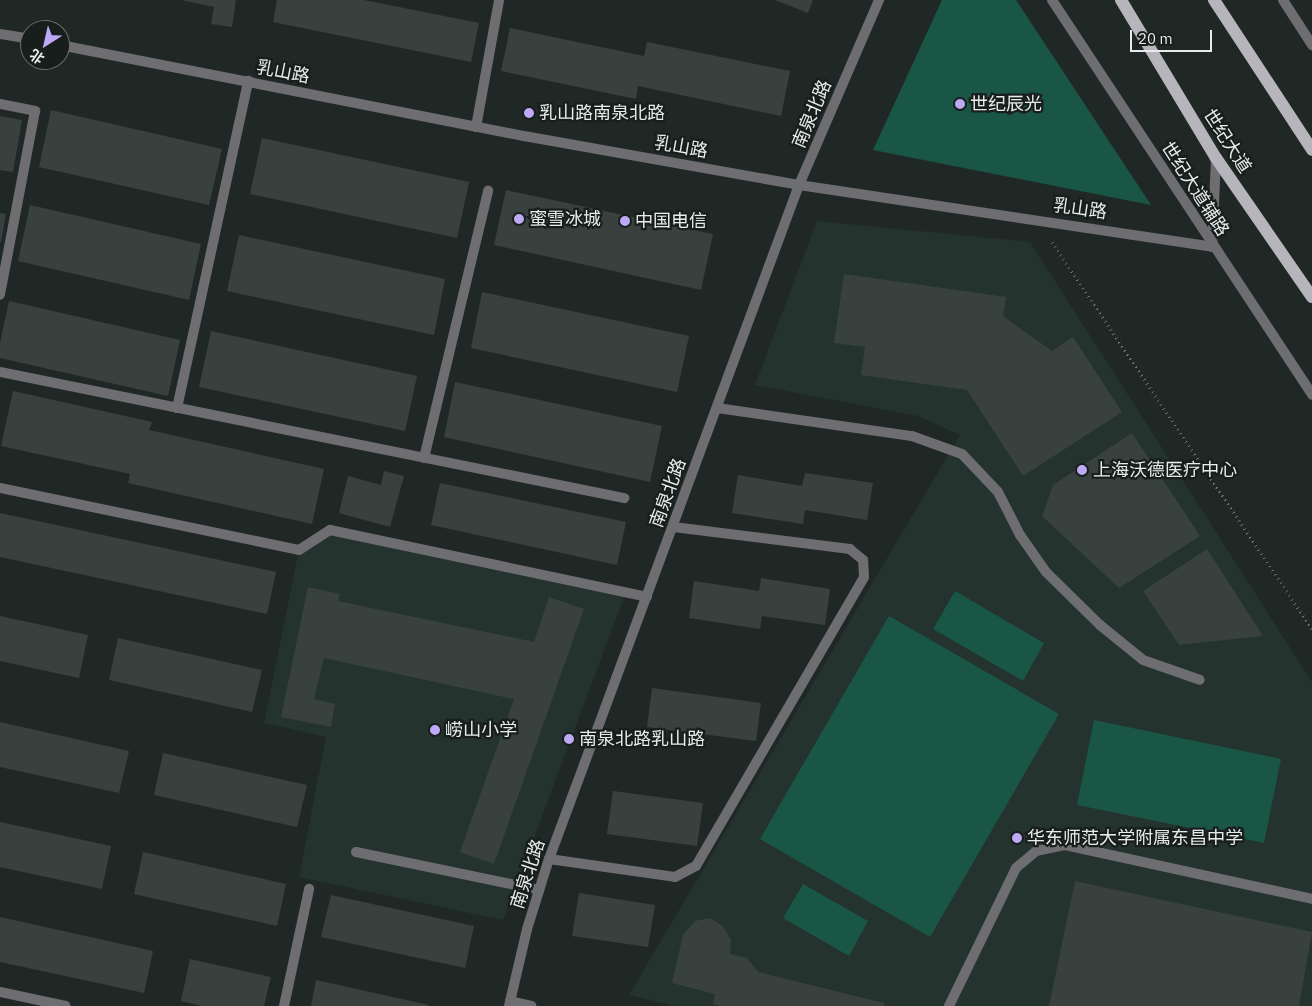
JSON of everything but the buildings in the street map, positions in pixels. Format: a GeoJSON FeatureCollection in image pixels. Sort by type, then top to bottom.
{"type":"FeatureCollection","features":[{"type":"Feature","properties":{"kind":"main road","name":"世纪大道"},"geometry":{"type":"LineString","coordinates":[[1121,0],[1216,158],[1312,297]]}},
{"type":"Feature","properties":{"kind":"main road"},"geometry":{"type":"LineString","coordinates":[[1214,0],[1312,150]]}},
{"type":"Feature","properties":{"kind":"street"},"geometry":{"type":"LineString","coordinates":[[476,127],[499,0]]}},
{"type":"Feature","properties":{"kind":"street","name":"南泉北路"},"geometry":{"type":"LineString","coordinates":[[509,1004],[549,858],[799,185],[879,0]]}},
{"type":"Feature","properties":{"kind":"street","name":"世纪大道辅路"},"geometry":{"type":"LineString","coordinates":[[1052,0],[1212,247],[1312,395]]}},
{"type":"Feature","properties":{"kind":"street"},"geometry":{"type":"LineString","coordinates":[[1283,0],[1312,45]]}},
{"type":"Feature","properties":{"kind":"street"},"geometry":{"type":"LineString","coordinates":[[0,34],[20,37]]}},
{"type":"Feature","properties":{"kind":"street","name":"乳山路"},"geometry":{"type":"LineString","coordinates":[[70,47],[476,127],[799,185],[1037,219],[1212,247]]}},
{"type":"Feature","properties":{"kind":"street"},"geometry":{"type":"LineString","coordinates":[[177,408],[248,81]]}},
{"type":"Feature","properties":{"kind":"street"},"geometry":{"type":"LineString","coordinates":[[0,104],[36,111],[0,295]]}},
{"type":"Feature","properties":{"kind":"street"},"geometry":{"type":"LineString","coordinates":[[1212,247],[1216,158]]}},
{"type":"Feature","properties":{"kind":"street"},"geometry":{"type":"LineString","coordinates":[[424,458],[488,191]]}},
{"type":"Feature","properties":{"kind":"street"},"geometry":{"type":"LineString","coordinates":[[0,372],[624,498]]}},
{"type":"Feature","properties":{"kind":"street"},"geometry":{"type":"LineString","coordinates":[[717,408],[912,436],[962,454],[998,492],[1020,535],[1046,572],[1100,625],[1143,660],[1200,680]]}},
{"type":"Feature","properties":{"kind":"street"},"geometry":{"type":"LineString","coordinates":[[0,488],[299,550],[330,530],[647,597]]}},
{"type":"Feature","properties":{"kind":"street"},"geometry":{"type":"LineString","coordinates":[[549,858],[675,876],[696,866],[864,577],[863,560],[850,549],[673,526]]}},
{"type":"Feature","properties":{"kind":"street"},"geometry":{"type":"LineString","coordinates":[[949,1006],[1016,868],[1036,851],[1064,845],[1312,899]]}},
{"type":"Feature","properties":{"kind":"street"},"geometry":{"type":"LineString","coordinates":[[356,852],[539,890]]}},
{"type":"Feature","properties":{"kind":"street"},"geometry":{"type":"LineString","coordinates":[[284,1006],[309,889]]}},
{"type":"Feature","properties":{"kind":"street"},"geometry":{"type":"LineString","coordinates":[[0,992],[66,1006]]}},
{"type":"Feature","properties":{"kind":"street"},"geometry":{"type":"LineString","coordinates":[[509,1004],[531,1006]]}},
{"type":"Feature","properties":{"kind":"path"},"geometry":{"type":"LineString","coordinates":[[1037,219],[1312,630]]}},
{"type":"Feature","properties":{"kind":"shaded area","name":"华东师范大学附属东昌中学"},"geometry":{"type":"Polygon","coordinates":[[[817,221],[1030,242],[1312,682],[1312,1006],[675,1006],[629,995],[960,435],[918,416],[755,385],[817,221]]]}},
{"type":"Feature","properties":{"kind":"shaded area","name":"崂山小学"},"geometry":{"type":"Polygon","coordinates":[[[330,530],[626,592],[503,920],[299,877],[326,737],[264,723],[299,550],[330,530]]]}},
{"type":"Feature","properties":{"kind":"green space"},"geometry":{"type":"Polygon","coordinates":[[[942,0],[1016,0],[1151,205],[873,150],[942,0]]]}},
{"type":"Feature","properties":{"kind":"green space"},"geometry":{"type":"Polygon","coordinates":[[[955,591],[1044,643],[1023,681],[933,629],[955,591]]]}},
{"type":"Feature","properties":{"kind":"green space"},"geometry":{"type":"Polygon","coordinates":[[[889,616],[1059,714],[930,937],[760,839],[889,616]]]}},
{"type":"Feature","properties":{"kind":"green space"},"geometry":{"type":"Polygon","coordinates":[[[1094,720],[1281,759],[1264,843],[1077,805],[1094,720]]]}},
{"type":"Feature","properties":{"kind":"green space"},"geometry":{"type":"Polygon","coordinates":[[[803,884],[868,921],[849,956],[783,918],[803,884]]]}},
{"type":"Feature","properties":{"kind":"place","name":"世纪辰光"},"geometry":{"type":"Point","coordinates":[960,104]}},
{"type":"Feature","properties":{"kind":"place","name":"乳山路南泉北路"},"geometry":{"type":"Point","coordinates":[529,113]}},
{"type":"Feature","properties":{"kind":"place","name":"蜜雪冰城"},"geometry":{"type":"Point","coordinates":[519,219]}},
{"type":"Feature","properties":{"kind":"place","name":"中国电信"},"geometry":{"type":"Point","coordinates":[625,221]}},
{"type":"Feature","properties":{"kind":"place","name":"上海沃德医疗中心"},"geometry":{"type":"Point","coordinates":[1082,470]}},
{"type":"Feature","properties":{"kind":"place","name":"崂山小学"},"geometry":{"type":"Point","coordinates":[435,730]}},
{"type":"Feature","properties":{"kind":"place","name":"南泉北路乳山路"},"geometry":{"type":"Point","coordinates":[569,739]}},
{"type":"Feature","properties":{"kind":"place","name":"华东师范大学附属东昌中学"},"geometry":{"type":"Point","coordinates":[1017,838]}}]}
